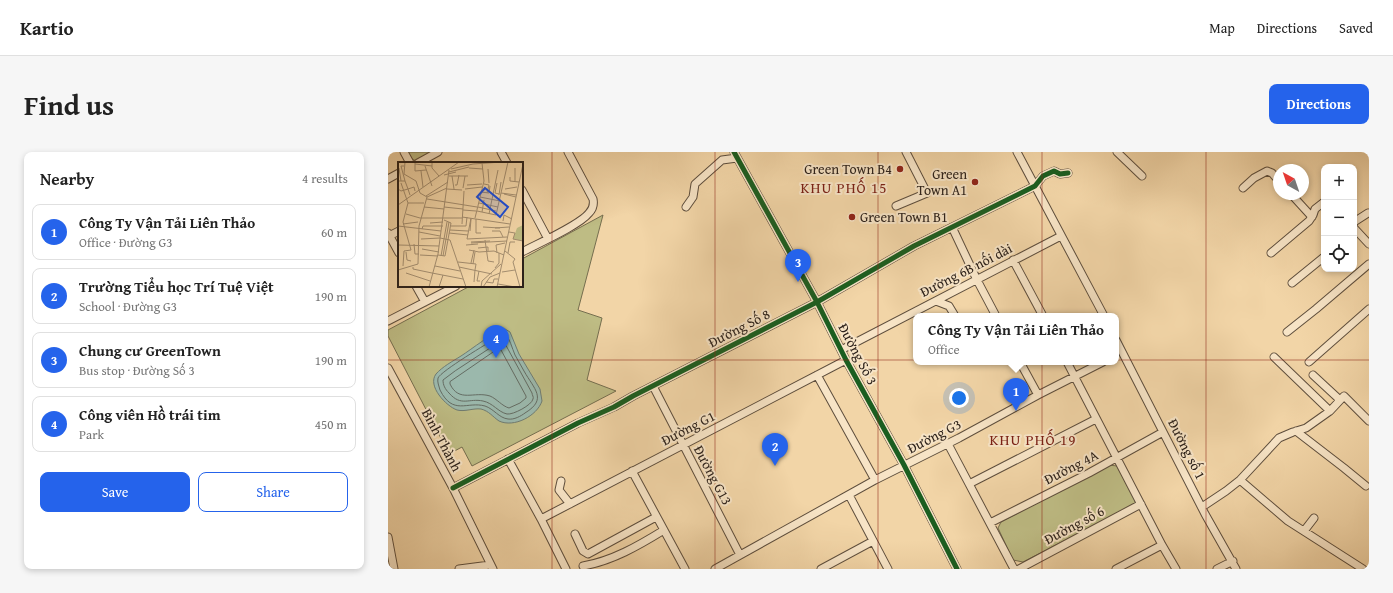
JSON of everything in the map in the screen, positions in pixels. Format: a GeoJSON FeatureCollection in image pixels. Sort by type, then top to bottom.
{"type":"FeatureCollection","features":[{"type":"Feature","properties":{"kind":"street"},"geometry":{"type":"LineString","coordinates":[[404,152],[409,162]]}},
{"type":"Feature","properties":{"kind":"street"},"geometry":{"type":"LineString","coordinates":[[420,162],[438,152]]}},
{"type":"Feature","properties":{"kind":"street"},"geometry":{"type":"LineString","coordinates":[[501,152],[506,162]]}},
{"type":"Feature","properties":{"kind":"street"},"geometry":{"type":"LineString","coordinates":[[523,251],[580,222],[589,214],[594,205],[594,199],[568,152]]}},
{"type":"Feature","properties":{"kind":"street"},"geometry":{"type":"LineString","coordinates":[[896,206],[927,193],[906,152]]}},
{"type":"Feature","properties":{"kind":"street"},"geometry":{"type":"LineString","coordinates":[[1017,152],[1102,313]]}},
{"type":"Feature","properties":{"kind":"street"},"geometry":{"type":"LineString","coordinates":[[1117,152],[1142,176]]}},
{"type":"Feature","properties":{"kind":"street"},"geometry":{"type":"LineString","coordinates":[[686,207],[693,197],[695,184],[722,160],[736,155]]}},
{"type":"Feature","properties":{"kind":"street","name":"Đường Số 3"},"geometry":{"type":"LineString","coordinates":[[736,155],[817,302],[846,360],[904,465],[957,569]]}},
{"type":"Feature","properties":{"kind":"street","name":"Đường Số 8"},"geometry":{"type":"LineString","coordinates":[[453,488],[817,302],[914,246],[1035,186],[1043,176],[1054,171],[1060,174],[1068,173]]}},
{"type":"Feature","properties":{"kind":"street"},"geometry":{"type":"LineString","coordinates":[[1243,188],[1254,178],[1267,171],[1273,173]]}},
{"type":"Feature","properties":{"kind":"street"},"geometry":{"type":"LineString","coordinates":[[388,179],[398,174]]}},
{"type":"Feature","properties":{"kind":"street"},"geometry":{"type":"LineString","coordinates":[[523,194],[548,238]]}},
{"type":"Feature","properties":{"kind":"street"},"geometry":{"type":"LineString","coordinates":[[1296,200],[1312,217]]}},
{"type":"Feature","properties":{"kind":"street"},"geometry":{"type":"LineString","coordinates":[[1271,254],[1309,221],[1315,209],[1321,204]]}},
{"type":"Feature","properties":{"kind":"street"},"geometry":{"type":"LineString","coordinates":[[1357,224],[1368,213]]}},
{"type":"Feature","properties":{"kind":"street"},"geometry":{"type":"LineString","coordinates":[[952,227],[994,313]]}},
{"type":"Feature","properties":{"kind":"street"},"geometry":{"type":"LineString","coordinates":[[1357,230],[1369,244]]}},
{"type":"Feature","properties":{"kind":"street"},"geometry":{"type":"LineString","coordinates":[[389,235],[398,251]]}},
{"type":"Feature","properties":{"kind":"street","name":"Đường 6B nối dài"},"geometry":{"type":"LineString","coordinates":[[841,350],[1061,236]]}},
{"type":"Feature","properties":{"kind":"street"},"geometry":{"type":"LineString","coordinates":[[1292,283],[1321,259]]}},
{"type":"Feature","properties":{"kind":"street"},"geometry":{"type":"LineString","coordinates":[[1013,260],[1041,313]]}},
{"type":"Feature","properties":{"kind":"street"},"geometry":{"type":"LineString","coordinates":[[1287,332],[1369,264]]}},
{"type":"Feature","properties":{"kind":"street"},"geometry":{"type":"LineString","coordinates":[[417,287],[425,302]]}},
{"type":"Feature","properties":{"kind":"street"},"geometry":{"type":"LineString","coordinates":[[388,322],[454,287]]}},
{"type":"Feature","properties":{"kind":"street"},"geometry":{"type":"LineString","coordinates":[[936,300],[949,306],[953,313]]}},
{"type":"Feature","properties":{"kind":"street"},"geometry":{"type":"LineString","coordinates":[[1309,362],[1369,309]]}},
{"type":"Feature","properties":{"kind":"street","name":"Đường số 1"},"geometry":{"type":"LineString","coordinates":[[1119,354],[1163,432],[1236,569]]}},
{"type":"Feature","properties":{"kind":"street"},"geometry":{"type":"LineString","coordinates":[[1274,357],[1330,411]]}},
{"type":"Feature","properties":{"kind":"street","name":"Đường G1"},"geometry":{"type":"LineString","coordinates":[[541,519],[846,360]]}},
{"type":"Feature","properties":{"kind":"street"},"geometry":{"type":"LineString","coordinates":[[1022,365],[1038,395]]}},
{"type":"Feature","properties":{"kind":"street"},"geometry":{"type":"LineString","coordinates":[[1069,365],[1162,545],[1176,569]]}},
{"type":"Feature","properties":{"kind":"street","name":"Đường G3"},"geometry":{"type":"LineString","coordinates":[[715,569],[875,480],[948,444],[1038,395],[1097,365]]}},
{"type":"Feature","properties":{"kind":"street","name":"Bình Thành"},"geometry":{"type":"LineString","coordinates":[[388,368],[453,488],[492,567]]}},
{"type":"Feature","properties":{"kind":"street"},"geometry":{"type":"LineString","coordinates":[[817,375],[875,480]]}},
{"type":"Feature","properties":{"kind":"street"},"geometry":{"type":"LineString","coordinates":[[1314,375],[1340,400]]}},
{"type":"Feature","properties":{"kind":"street","name":"Đường G13"},"geometry":{"type":"LineString","coordinates":[[653,386],[682,445],[740,555]]}},
{"type":"Feature","properties":{"kind":"street"},"geometry":{"type":"LineString","coordinates":[[1202,507],[1240,480],[1279,438],[1306,428],[1330,411],[1344,396],[1369,420]]}},
{"type":"Feature","properties":{"kind":"street"},"geometry":{"type":"LineString","coordinates":[[969,484],[1096,419]]}},
{"type":"Feature","properties":{"kind":"street"},"geometry":{"type":"LineString","coordinates":[[1296,431],[1366,486]]}},
{"type":"Feature","properties":{"kind":"street","name":"Đường 4A"},"geometry":{"type":"LineString","coordinates":[[990,523],[1163,432]]}},
{"type":"Feature","properties":{"kind":"street"},"geometry":{"type":"LineString","coordinates":[[948,444],[1014,569]]}},
{"type":"Feature","properties":{"kind":"street"},"geometry":{"type":"LineString","coordinates":[[508,459],[541,519],[566,569]]}},
{"type":"Feature","properties":{"kind":"street"},"geometry":{"type":"LineString","coordinates":[[632,471],[656,518],[685,569]]}},
{"type":"Feature","properties":{"kind":"street"},"geometry":{"type":"LineString","coordinates":[[1240,480],[1288,521],[1363,569]]}},
{"type":"Feature","properties":{"kind":"street"},"geometry":{"type":"LineString","coordinates":[[561,481],[559,490],[570,504]]}},
{"type":"Feature","properties":{"kind":"street"},"geometry":{"type":"LineString","coordinates":[[849,495],[888,569]]}},
{"type":"Feature","properties":{"kind":"street","name":"Đường số 6"},"geometry":{"type":"LineString","coordinates":[[1019,569],[1141,504]]}},
{"type":"Feature","properties":{"kind":"street"},"geometry":{"type":"LineString","coordinates":[[575,534],[583,551],[588,554],[656,518]]}},
{"type":"Feature","properties":{"kind":"street"},"geometry":{"type":"LineString","coordinates":[[1304,532],[1314,518]]}},
{"type":"Feature","properties":{"kind":"street"},"geometry":{"type":"LineString","coordinates":[[583,566],[597,564],[612,558],[640,545],[664,530]]}},
{"type":"Feature","properties":{"kind":"street"},"geometry":{"type":"LineString","coordinates":[[388,537],[394,569]]}},
{"type":"Feature","properties":{"kind":"street"},"geometry":{"type":"LineString","coordinates":[[821,569],[873,541]]}},
{"type":"Feature","properties":{"kind":"street"},"geometry":{"type":"LineString","coordinates":[[1116,569],[1162,545]]}},
{"type":"Feature","properties":{"kind":"street"},"geometry":{"type":"LineString","coordinates":[[1217,569],[1233,561]]}},
{"type":"Feature","properties":{"kind":"street"},"geometry":{"type":"LineString","coordinates":[[459,569],[492,567]]}},
{"type":"Feature","properties":{"kind":"shaded area"},"geometry":{"type":"Polygon","coordinates":[[[408,152],[431,152],[416,161],[412,159],[408,152]]]}},
{"type":"Feature","properties":{"kind":"shaded area"},"geometry":{"type":"Polygon","coordinates":[[[603,215],[578,310],[602,318],[587,380],[616,391],[472,466],[462,447],[449,454],[388,336],[388,330],[468,287],[523,287],[523,258],[603,215]]]}},
{"type":"Feature","properties":{"kind":"shaded area"},"geometry":{"type":"Polygon","coordinates":[[[1109,465],[1117,466],[1135,500],[1133,505],[1023,562],[1013,560],[998,528],[1001,522],[1109,465]]]}},
{"type":"Feature","properties":{"kind":"water"},"geometry":{"type":"Polygon","coordinates":[[[505,329],[510,332],[519,354],[540,389],[542,401],[539,406],[530,416],[518,422],[511,423],[499,421],[481,409],[457,410],[453,408],[443,400],[436,390],[434,379],[436,374],[489,337],[505,329]]]}},
{"type":"Feature","properties":{"kind":"cycle path"},"geometry":{"type":"LineString","coordinates":[[734,152],[817,302],[846,360],[904,465],[957,569]]}},
{"type":"Feature","properties":{"kind":"cycle path"},"geometry":{"type":"LineString","coordinates":[[453,488],[817,302],[914,246],[1035,186],[1043,176],[1054,171],[1060,174],[1068,173]]}},
{"type":"Feature","properties":{"kind":"place","name":"Green Town B4"},"geometry":{"type":"Point","coordinates":[900,169]}},
{"type":"Feature","properties":{"kind":"place","name":"Green Town A1"},"geometry":{"type":"Point","coordinates":[975,182]}},
{"type":"Feature","properties":{"kind":"place","name":"Green Town B1"},"geometry":{"type":"Point","coordinates":[852,217]}},
{"type":"Feature","properties":{"kind":"place","name":"Chung cư GreenTown"},"geometry":{"type":"Point","coordinates":[798,282]}},
{"type":"Feature","properties":{"kind":"place","name":"Công viên Hồ trái tim"},"geometry":{"type":"Point","coordinates":[496,358]}},
{"type":"Feature","properties":{"kind":"place","name":"Công Ty Vận Tải Liên Thảo"},"geometry":{"type":"Point","coordinates":[1016,411]}},
{"type":"Feature","properties":{"kind":"place","name":"Trường Tiểu học Trí Tuệ Việt"},"geometry":{"type":"Point","coordinates":[775,466]}},
{"type":"Feature","properties":{"kind":"district","name":"KHU PHỐ 15"},"geometry":{"type":"Point","coordinates":[844,188]}},
{"type":"Feature","properties":{"kind":"district","name":"KHU PHỐ 19"},"geometry":{"type":"Point","coordinates":[1033,440]}}]}
